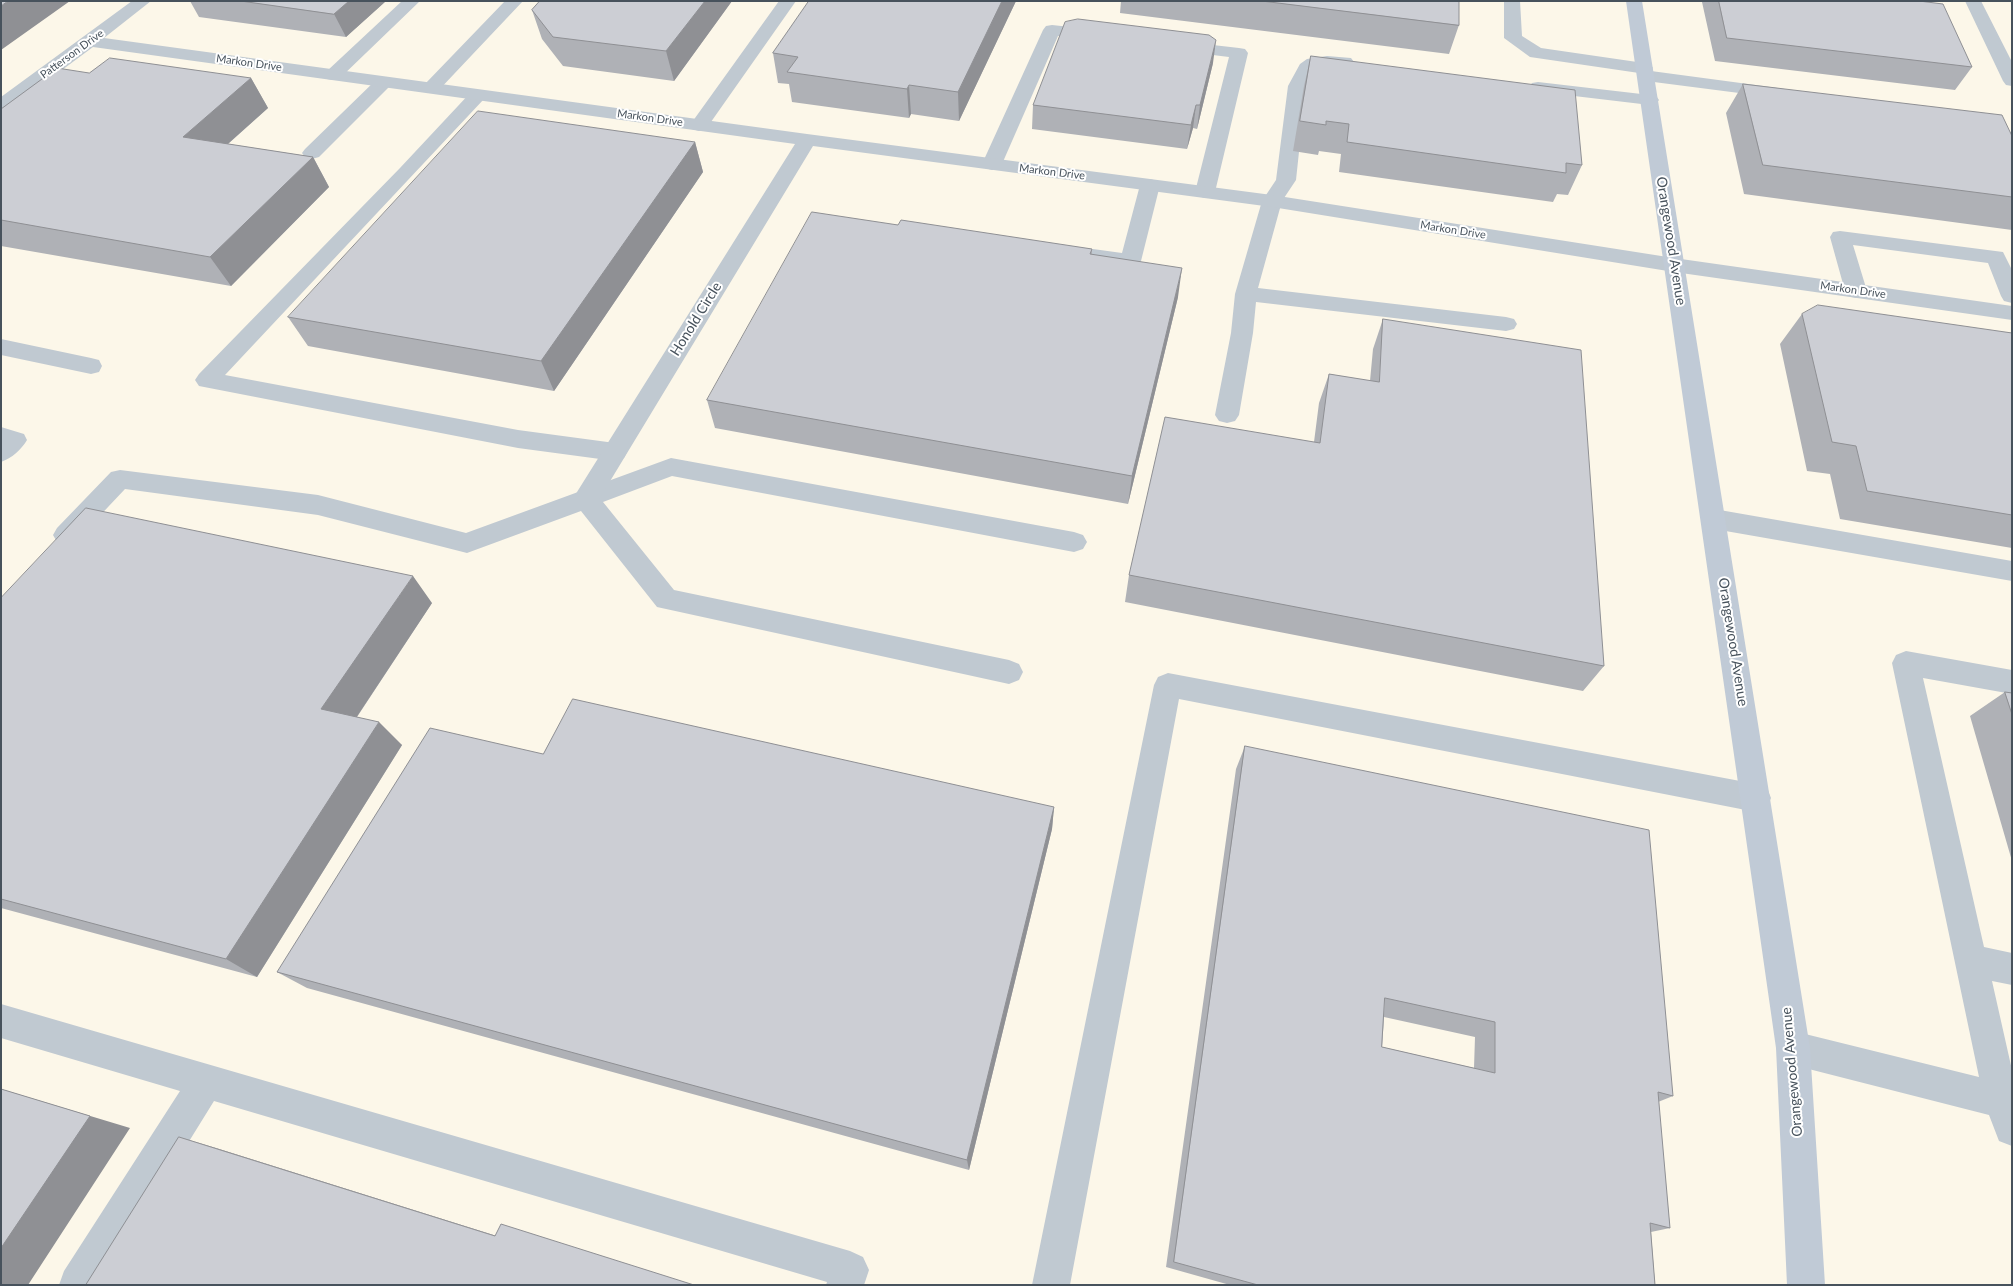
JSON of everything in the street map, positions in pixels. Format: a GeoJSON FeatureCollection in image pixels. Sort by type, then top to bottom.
{"type":"FeatureCollection","features":[{"type":"Feature","properties":{"kind":"street","name":"Patterson Drive"},"geometry":{"type":"LineString","coordinates":[[1,106],[143,1]]}},
{"type":"Feature","properties":{"kind":"street"},"geometry":{"type":"LineString","coordinates":[[333,75],[412,1]]}},
{"type":"Feature","properties":{"kind":"street"},"geometry":{"type":"LineString","coordinates":[[431,88],[514,1]]}},
{"type":"Feature","properties":{"kind":"street"},"geometry":{"type":"LineString","coordinates":[[700,125],[788,1]]}},
{"type":"Feature","properties":{"kind":"street"},"geometry":{"type":"LineString","coordinates":[[1512,1],[1513,38],[1536,53],[1796,95]]}},
{"type":"Feature","properties":{"kind":"street","name":"Orangewood Avenue"},"geometry":{"type":"LineString","coordinates":[[1634,1],[1793,1048],[1806,1285]]}},
{"type":"Feature","properties":{"kind":"street"},"geometry":{"type":"LineString","coordinates":[[1973,1],[2012,80]]}},
{"type":"Feature","properties":{"kind":"street"},"geometry":{"type":"LineString","coordinates":[[992,164],[1052,30],[1111,37]]}},
{"type":"Feature","properties":{"kind":"street","name":"Markon Drive"},"geometry":{"type":"LineString","coordinates":[[90,42],[807,140],[1272,200],[1674,265],[2012,313]]}},
{"type":"Feature","properties":{"kind":"street"},"geometry":{"type":"LineString","coordinates":[[1160,43],[1239,53],[1205,192]]}},
{"type":"Feature","properties":{"kind":"street"},"geometry":{"type":"LineString","coordinates":[[1227,415],[1242,333],[1246,294],[1272,200],[1286,180],[1297,86],[1306,68],[1313,63],[1327,61],[1360,64]]}},
{"type":"Feature","properties":{"kind":"street"},"geometry":{"type":"LineString","coordinates":[[312,153],[384,82]]}},
{"type":"Feature","properties":{"kind":"street"},"geometry":{"type":"LineString","coordinates":[[1522,85],[1650,100]]}},
{"type":"Feature","properties":{"kind":"street"},"geometry":{"type":"LineString","coordinates":[[478,95],[407,172],[207,380],[518,439],[615,452]]}},
{"type":"Feature","properties":{"kind":"street","name":"Honold Circle"},"geometry":{"type":"LineString","coordinates":[[586,499],[807,140]]}},
{"type":"Feature","properties":{"kind":"street"},"geometry":{"type":"LineString","coordinates":[[1071,253],[1130,261],[1150,185]]}},
{"type":"Feature","properties":{"kind":"street"},"geometry":{"type":"LineString","coordinates":[[1856,291],[1840,237],[1996,257],[2012,296]]}},
{"type":"Feature","properties":{"kind":"street"},"geometry":{"type":"LineString","coordinates":[[1246,294],[1506,324]]}},
{"type":"Feature","properties":{"kind":"street"},"geometry":{"type":"LineString","coordinates":[[1,347],[91,366]]}},
{"type":"Feature","properties":{"kind":"street"},"geometry":{"type":"LineString","coordinates":[[1,436],[15,440],[1,453]]}},
{"type":"Feature","properties":{"kind":"street"},"geometry":{"type":"LineString","coordinates":[[47,555],[120,478],[318,505],[467,543],[671,467],[1074,542]]}},
{"type":"Feature","properties":{"kind":"street"},"geometry":{"type":"LineString","coordinates":[[586,499],[666,600],[1009,672]]}},
{"type":"Feature","properties":{"kind":"street"},"geometry":{"type":"LineString","coordinates":[[1714,518],[2012,571]]}},
{"type":"Feature","properties":{"kind":"street"},"geometry":{"type":"LineString","coordinates":[[2008,1110],[1971,961],[1906,663],[2012,682]]}},
{"type":"Feature","properties":{"kind":"street"},"geometry":{"type":"LineString","coordinates":[[1051,1285],[1168,685],[1756,798]]}},
{"type":"Feature","properties":{"kind":"street"},"geometry":{"type":"LineString","coordinates":[[1971,961],[2012,970]]}},
{"type":"Feature","properties":{"kind":"street"},"geometry":{"type":"LineString","coordinates":[[1,1021],[850,1270],[845,1285]]}},
{"type":"Feature","properties":{"kind":"street"},"geometry":{"type":"LineString","coordinates":[[1793,1048],[2008,1110]]}},
{"type":"Feature","properties":{"kind":"street"},"geometry":{"type":"LineString","coordinates":[[78,1285],[206,1081]]}},
{"type":"Feature","properties":{"kind":"shaded area"},"geometry":{"type":"Polygon","coordinates":[[[1,1],[2012,1],[2012,1285],[1,1285],[1,1]]]}},
{"type":"Feature","properties":{"kind":"building"},"geometry":{"type":"Polygon","coordinates":[[[1,1],[8,1],[1,6],[1,1]]]}},
{"type":"Feature","properties":{"kind":"building"},"geometry":{"type":"Polygon","coordinates":[[[241,1],[349,1],[334,14],[241,1]]]}},
{"type":"Feature","properties":{"kind":"building"},"geometry":{"type":"Polygon","coordinates":[[[540,1],[705,1],[666,51],[553,37],[532,10],[540,1]]]}},
{"type":"Feature","properties":{"kind":"building"},"geometry":{"type":"Polygon","coordinates":[[[809,1],[1002,1],[958,92],[909,85],[907,89],[787,72],[798,57],[773,53],[809,1]]]}},
{"type":"Feature","properties":{"kind":"building"},"geometry":{"type":"Polygon","coordinates":[[[1262,1],[1459,1],[1459,25],[1262,1]]]}},
{"type":"Feature","properties":{"kind":"building"},"geometry":{"type":"Polygon","coordinates":[[[1719,1],[1919,1],[1943,4],[1972,67],[1727,38],[1719,1]]]}},
{"type":"Feature","properties":{"kind":"building"},"geometry":{"type":"Polygon","coordinates":[[[1078,19],[1209,35],[1216,40],[1200,105],[1196,105],[1191,125],[1033,105],[1065,22],[1078,19]]]}},
{"type":"Feature","properties":{"kind":"building"},"geometry":{"type":"Polygon","coordinates":[[[1311,56],[1575,90],[1582,165],[1566,163],[1566,173],[1347,142],[1349,124],[1326,121],[1326,125],[1300,121],[1311,56]]]}},
{"type":"Feature","properties":{"kind":"building"},"geometry":{"type":"Polygon","coordinates":[[[110,58],[251,78],[183,137],[313,157],[210,257],[1,220],[1,109],[57,68],[89,73],[110,58]]]}},
{"type":"Feature","properties":{"kind":"building"},"geometry":{"type":"Polygon","coordinates":[[[1743,84],[2002,115],[2012,136],[2012,197],[1763,165],[1743,84]]]}},
{"type":"Feature","properties":{"kind":"building"},"geometry":{"type":"Polygon","coordinates":[[[478,111],[695,142],[541,361],[288,317],[478,111]]]}},
{"type":"Feature","properties":{"kind":"building"},"geometry":{"type":"Polygon","coordinates":[[[812,212],[898,225],[901,220],[1092,249],[1090,254],[1182,268],[1132,476],[707,400],[812,212]]]}},
{"type":"Feature","properties":{"kind":"building"},"geometry":{"type":"Polygon","coordinates":[[[1818,305],[2012,333],[2012,515],[1867,491],[1856,446],[1832,442],[1802,314],[1818,305]]]}},
{"type":"Feature","properties":{"kind":"building"},"geometry":{"type":"Polygon","coordinates":[[[1383,319],[1581,350],[1604,666],[1129,575],[1165,417],[1320,443],[1329,374],[1379,382],[1383,319]]]}},
{"type":"Feature","properties":{"kind":"building"},"geometry":{"type":"Polygon","coordinates":[[[86,508],[413,576],[321,709],[379,722],[226,959],[1,899],[1,598],[86,508]]]}},
{"type":"Feature","properties":{"kind":"building"},"geometry":{"type":"Polygon","coordinates":[[[2005,692],[2012,693],[2012,714],[2005,692]]]}},
{"type":"Feature","properties":{"kind":"building"},"geometry":{"type":"Polygon","coordinates":[[[573,699],[1054,807],[967,1160],[277,972],[430,728],[543,754],[573,699]]]}},
{"type":"Feature","properties":{"kind":"building"},"geometry":{"type":"Polygon","coordinates":[[[1245,746],[1649,830],[1673,1096],[1658,1092],[1670,1228],[1650,1223],[1655,1285],[1258,1285],[1174,1262],[1245,746]],[[1385,998],[1382,1047],[1495,1073],[1495,1022],[1385,998]]]}},
{"type":"Feature","properties":{"kind":"building"},"geometry":{"type":"Polygon","coordinates":[[[1,1089],[90,1116],[1,1248],[1,1089]]]}},
{"type":"Feature","properties":{"kind":"building"},"geometry":{"type":"Polygon","coordinates":[[[179,1137],[495,1236],[501,1224],[694,1285],[86,1285],[179,1137]]]}}]}
